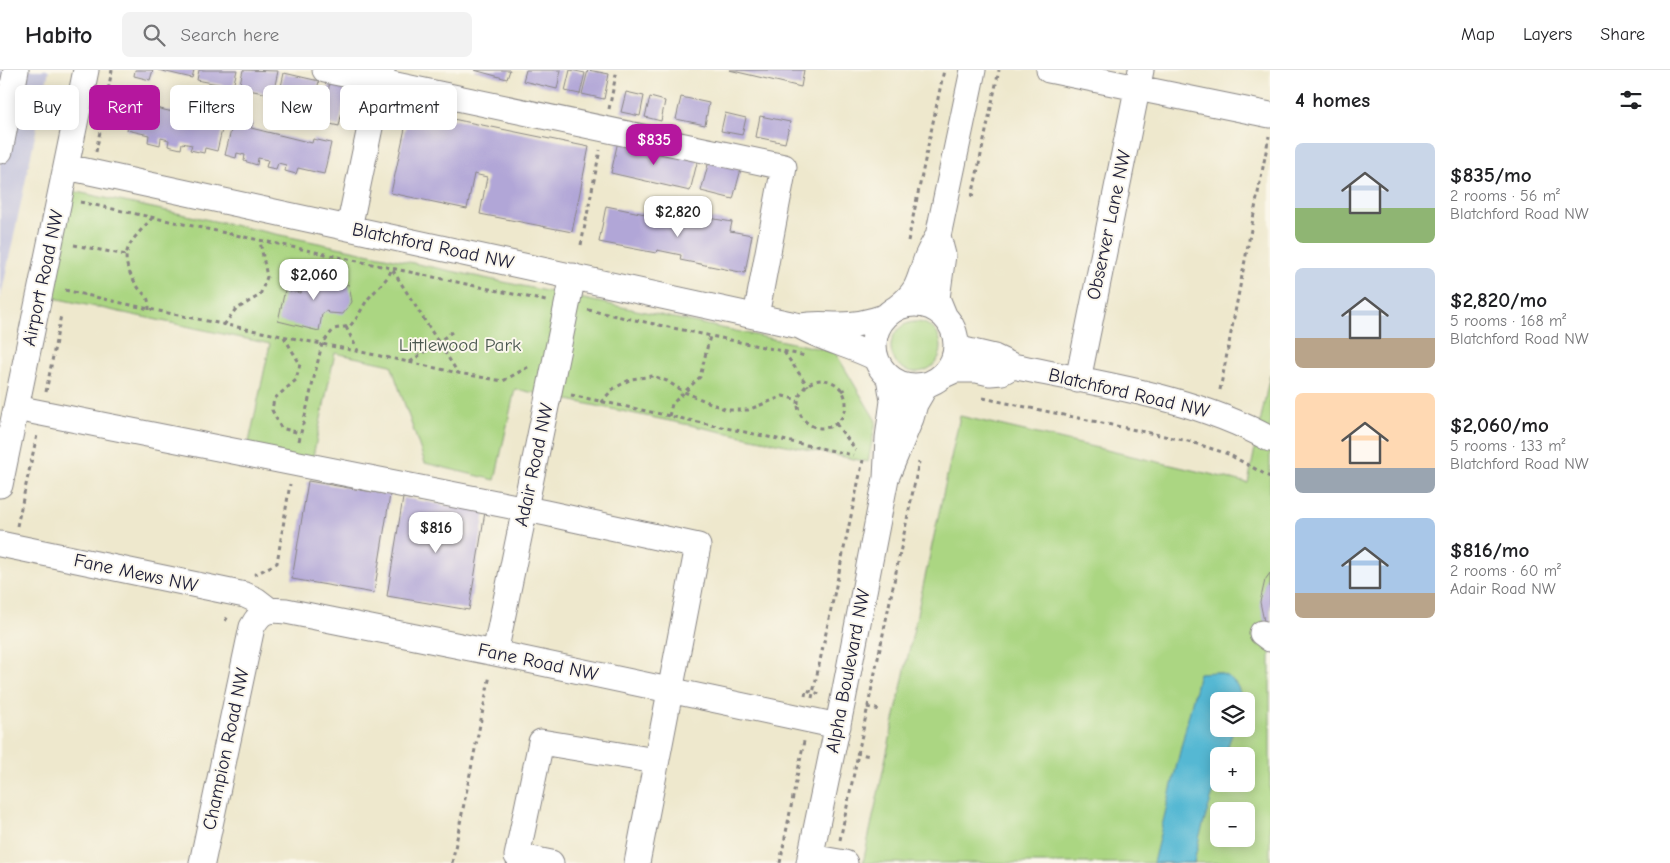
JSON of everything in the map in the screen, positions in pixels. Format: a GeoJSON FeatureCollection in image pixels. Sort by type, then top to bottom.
{"type":"FeatureCollection","features":[{"type":"Feature","properties":{"kind":"street"},"geometry":{"type":"LineString","coordinates":[[0,152],[16,70]]}},
{"type":"Feature","properties":{"kind":"street","name":"Airport Road NW"},"geometry":{"type":"LineString","coordinates":[[0,485],[16,408],[11,377],[72,201],[67,167],[86,70]]}},
{"type":"Feature","properties":{"kind":"street"},"geometry":{"type":"LineString","coordinates":[[325,70],[381,76],[784,167],[756,316]]}},
{"type":"Feature","properties":{"kind":"street"},"geometry":{"type":"LineString","coordinates":[[938,236],[943,255],[937,298],[944,315],[953,328],[956,344],[953,361],[934,380],[908,386],[898,383],[882,368],[874,340],[879,324],[910,298],[918,286],[928,255],[938,236],[974,70]]}},
{"type":"Feature","properties":{"kind":"street"},"geometry":{"type":"LineString","coordinates":[[1049,70],[1139,79],[1270,115]]}},
{"type":"Feature","properties":{"kind":"street"},"geometry":{"type":"LineString","coordinates":[[349,228],[381,76]]}},
{"type":"Feature","properties":{"kind":"street","name":"Observer Lane NW"},"geometry":{"type":"LineString","coordinates":[[1078,380],[1139,79]]}},
{"type":"Feature","properties":{"kind":"street","name":"Blatchford Road NW"},"geometry":{"type":"LineString","coordinates":[[67,167],[800,326],[815,334],[859,349],[882,368]]}},
{"type":"Feature","properties":{"kind":"street","name":"Adair Road NW"},"geometry":{"type":"LineString","coordinates":[[493,664],[573,276]]}},
{"type":"Feature","properties":{"kind":"street"},"geometry":{"type":"LineString","coordinates":[[891,312],[906,304],[923,304],[938,310],[944,315]]}},
{"type":"Feature","properties":{"kind":"street","name":"Blatchford Road NW"},"geometry":{"type":"LineString","coordinates":[[800,326],[816,323],[859,324],[891,312]]}},
{"type":"Feature","properties":{"kind":"street","name":"Blatchford Road NW"},"geometry":{"type":"LineString","coordinates":[[956,344],[964,350],[994,357],[1013,366],[1194,406],[1228,418],[1270,439]]}},
{"type":"Feature","properties":{"kind":"street","name":"Blatchford Road NW"},"geometry":{"type":"LineString","coordinates":[[934,380],[954,370],[977,370],[990,373],[1002,372],[1013,366]]}},
{"type":"Feature","properties":{"kind":"street","name":"Alpha Boulevard NW"},"geometry":{"type":"LineString","coordinates":[[810,860],[886,478],[888,438],[893,401],[882,368]]}},
{"type":"Feature","properties":{"kind":"street","name":"Alpha Boulevard NW"},"geometry":{"type":"LineString","coordinates":[[886,478],[915,404],[934,380]]}},
{"type":"Feature","properties":{"kind":"street"},"geometry":{"type":"LineString","coordinates":[[16,408],[525,509],[698,546],[637,863]]}},
{"type":"Feature","properties":{"kind":"street","name":"Fane Mews NW"},"geometry":{"type":"LineString","coordinates":[[7,545],[238,594],[256,600],[269,610]]}},
{"type":"Feature","properties":{"kind":"street","name":"Fane Road NW"},"geometry":{"type":"LineString","coordinates":[[269,610],[286,611],[493,664],[670,690],[838,726]]}},
{"type":"Feature","properties":{"kind":"street","name":"Champion Road NW"},"geometry":{"type":"LineString","coordinates":[[202,863],[250,635],[257,618],[269,610]]}},
{"type":"Feature","properties":{"kind":"street"},"geometry":{"type":"LineString","coordinates":[[551,863],[517,856],[541,742],[656,761]]}},
{"type":"Feature","properties":{"kind":"street"},"geometry":{"type":"LineString","coordinates":[[810,860],[840,862]]}},
{"type":"Feature","properties":{"kind":"path"},"geometry":{"type":"LineString","coordinates":[[100,138],[112,70]]}},
{"type":"Feature","properties":{"kind":"path"},"geometry":{"type":"LineString","coordinates":[[608,114],[617,70]]}},
{"type":"Feature","properties":{"kind":"path"},"geometry":{"type":"LineString","coordinates":[[908,242],[944,70]]}},
{"type":"Feature","properties":{"kind":"path"},"geometry":{"type":"LineString","coordinates":[[970,205],[999,70]]}},
{"type":"Feature","properties":{"kind":"path"},"geometry":{"type":"LineString","coordinates":[[1220,390],[1270,133]]}},
{"type":"Feature","properties":{"kind":"path"},"geometry":{"type":"LineString","coordinates":[[581,246],[602,142]]}},
{"type":"Feature","properties":{"kind":"path"},"geometry":{"type":"LineString","coordinates":[[72,201],[82,212]]}},
{"type":"Feature","properties":{"kind":"path"},"geometry":{"type":"LineString","coordinates":[[72,201],[549,302]]}},
{"type":"Feature","properties":{"kind":"path"},"geometry":{"type":"LineString","coordinates":[[149,310],[149,299],[136,284],[125,261],[128,246],[152,218]]}},
{"type":"Feature","properties":{"kind":"path"},"geometry":{"type":"LineString","coordinates":[[73,254],[76,237]]}},
{"type":"Feature","properties":{"kind":"path"},"geometry":{"type":"LineString","coordinates":[[224,325],[235,310],[260,295],[267,277],[260,240]]}},
{"type":"Feature","properties":{"kind":"path"},"geometry":{"type":"LineString","coordinates":[[74,245],[126,255]]}},
{"type":"Feature","properties":{"kind":"path"},"geometry":{"type":"LineString","coordinates":[[238,594],[246,580],[277,563],[300,433],[322,344],[334,329],[350,326],[367,300],[388,277],[392,268]]}},
{"type":"Feature","properties":{"kind":"path"},"geometry":{"type":"LineString","coordinates":[[392,268],[458,373]]}},
{"type":"Feature","properties":{"kind":"path"},"geometry":{"type":"LineString","coordinates":[[64,300],[67,281]]}},
{"type":"Feature","properties":{"kind":"path"},"geometry":{"type":"LineString","coordinates":[[65,290],[149,310],[503,381],[528,367]]}},
{"type":"Feature","properties":{"kind":"path"},"geometry":{"type":"LineString","coordinates":[[7,545],[42,413],[62,309]]}},
{"type":"Feature","properties":{"kind":"path"},"geometry":{"type":"LineString","coordinates":[[582,309],[809,357]]}},
{"type":"Feature","properties":{"kind":"path"},"geometry":{"type":"LineString","coordinates":[[346,327],[359,351]]}},
{"type":"Feature","properties":{"kind":"path"},"geometry":{"type":"LineString","coordinates":[[409,362],[452,332]]}},
{"type":"Feature","properties":{"kind":"path"},"geometry":{"type":"LineString","coordinates":[[284,336],[300,364],[296,380],[274,398],[272,410],[281,428],[300,433]]}},
{"type":"Feature","properties":{"kind":"path"},"geometry":{"type":"LineString","coordinates":[[669,416],[672,404],[700,378],[710,336]]}},
{"type":"Feature","properties":{"kind":"path"},"geometry":{"type":"LineString","coordinates":[[784,352],[808,386]]}},
{"type":"Feature","properties":{"kind":"path"},"geometry":{"type":"LineString","coordinates":[[601,402],[613,389],[631,379],[653,376],[667,381],[684,392],[727,410],[748,410],[784,396],[798,400]]}},
{"type":"Feature","properties":{"kind":"path"},"geometry":{"type":"LineString","coordinates":[[821,380],[830,381],[842,391],[845,398],[845,412],[836,424],[827,428],[818,428],[809,424],[803,418],[799,410],[798,400],[801,392],[813,382],[821,380]]}},
{"type":"Feature","properties":{"kind":"path"},"geometry":{"type":"LineString","coordinates":[[842,391],[849,387]]}},
{"type":"Feature","properties":{"kind":"path"},"geometry":{"type":"LineString","coordinates":[[571,394],[853,455]]}},
{"type":"Feature","properties":{"kind":"path"},"geometry":{"type":"LineString","coordinates":[[984,398],[1188,441],[1228,454],[1270,477]]}},
{"type":"Feature","properties":{"kind":"path"},"geometry":{"type":"LineString","coordinates":[[836,424],[856,450]]}},
{"type":"Feature","properties":{"kind":"path"},"geometry":{"type":"LineString","coordinates":[[780,863],[813,692],[864,453]]}},
{"type":"Feature","properties":{"kind":"path"},"geometry":{"type":"LineString","coordinates":[[840,862],[920,459]]}},
{"type":"Feature","properties":{"kind":"path"},"geometry":{"type":"LineString","coordinates":[[452,863],[493,664]]}},
{"type":"Feature","properties":{"kind":"shaded area"},"geometry":{"type":"Polygon","coordinates":[[[0,70],[49,70],[46,85],[15,85],[15,130],[36,130],[0,301],[0,70]]]}},
{"type":"Feature","properties":{"kind":"green space","name":"Littlewood Park"},"geometry":{"type":"Polygon","coordinates":[[[72,191],[835,352],[876,421],[868,462],[515,389],[495,480],[425,463],[391,365],[335,353],[312,461],[248,447],[270,344],[49,297],[72,191]]]}},
{"type":"Feature","properties":{"kind":"green space"},"geometry":{"type":"Polygon","coordinates":[[[916,322],[925,324],[936,333],[941,347],[939,356],[930,367],[916,372],[907,370],[896,361],[891,347],[893,338],[902,327],[916,322]]]}},
{"type":"Feature","properties":{"kind":"green space"},"geometry":{"type":"Polygon","coordinates":[[[1270,374],[1270,863],[863,863],[960,416],[1248,483],[1270,374]]]}},
{"type":"Feature","properties":{"kind":"water"},"geometry":{"type":"Polygon","coordinates":[[[1216,672],[1227,676],[1237,685],[1239,692],[1210,692],[1210,737],[1231,737],[1227,747],[1210,747],[1210,792],[1213,792],[1200,835],[1194,863],[1153,863],[1199,673],[1216,672]]]}},
{"type":"Feature","properties":{"kind":"building"},"geometry":{"type":"Polygon","coordinates":[[[135,70],[153,70],[150,80],[134,76],[135,70]]]}},
{"type":"Feature","properties":{"kind":"building"},"geometry":{"type":"Polygon","coordinates":[[[158,70],[194,70],[192,78],[158,70]]]}},
{"type":"Feature","properties":{"kind":"building"},"geometry":{"type":"Polygon","coordinates":[[[199,70],[237,70],[233,85],[197,80],[199,70]]]}},
{"type":"Feature","properties":{"kind":"building"},"geometry":{"type":"Polygon","coordinates":[[[243,70],[278,71],[275,85],[263,85],[263,93],[253,91],[253,85],[240,85],[243,70]]]}},
{"type":"Feature","properties":{"kind":"building"},"geometry":{"type":"Polygon","coordinates":[[[474,70],[510,70],[507,79],[474,70]]]}},
{"type":"Feature","properties":{"kind":"building"},"geometry":{"type":"Polygon","coordinates":[[[526,70],[561,70],[557,89],[523,81],[526,70]]]}},
{"type":"Feature","properties":{"kind":"building"},"geometry":{"type":"Polygon","coordinates":[[[570,70],[585,73],[580,94],[565,91],[570,70]]]}},
{"type":"Feature","properties":{"kind":"building"},"geometry":{"type":"Polygon","coordinates":[[[588,70],[609,74],[604,99],[582,94],[588,70]]]}},
{"type":"Feature","properties":{"kind":"building"},"geometry":{"type":"Polygon","coordinates":[[[729,70],[804,70],[801,87],[729,70]]]}},
{"type":"Feature","properties":{"kind":"building"},"geometry":{"type":"Polygon","coordinates":[[[284,73],[319,81],[318,85],[281,85],[284,73]]]}},
{"type":"Feature","properties":{"kind":"building"},"geometry":{"type":"Polygon","coordinates":[[[330,82],[343,85],[340,85],[339,126],[330,124],[330,82]]]}},
{"type":"Feature","properties":{"kind":"building"},"geometry":{"type":"Polygon","coordinates":[[[626,92],[644,96],[640,116],[621,112],[626,92]]]}},
{"type":"Feature","properties":{"kind":"building"},"geometry":{"type":"Polygon","coordinates":[[[650,97],[665,101],[661,121],[645,117],[650,97]]]}},
{"type":"Feature","properties":{"kind":"building"},"geometry":{"type":"Polygon","coordinates":[[[681,97],[709,103],[705,125],[676,119],[681,97]]]}},
{"type":"Feature","properties":{"kind":"building"},"geometry":{"type":"Polygon","coordinates":[[[160,109],[170,111],[170,130],[222,130],[217,151],[205,148],[204,153],[190,150],[192,145],[182,143],[181,149],[168,146],[169,140],[161,138],[160,145],[148,142],[149,135],[127,130],[160,130],[160,109]]]}},
{"type":"Feature","properties":{"kind":"building"},"geometry":{"type":"Polygon","coordinates":[[[725,113],[746,118],[742,135],[721,131],[725,113]]]}},
{"type":"Feature","properties":{"kind":"building"},"geometry":{"type":"Polygon","coordinates":[[[760,116],[790,122],[785,143],[756,137],[760,116]]]}},
{"type":"Feature","properties":{"kind":"building"},"geometry":{"type":"Polygon","coordinates":[[[457,120],[589,147],[572,232],[480,214],[487,177],[474,174],[467,209],[391,193],[405,130],[457,130],[457,120]]]}},
{"type":"Feature","properties":{"kind":"building"},"geometry":{"type":"Polygon","coordinates":[[[253,128],[312,143],[313,139],[331,143],[324,174],[298,168],[296,174],[285,171],[286,165],[278,163],[276,169],[266,167],[268,160],[258,158],[257,165],[244,161],[245,155],[237,153],[236,158],[225,155],[231,130],[253,130],[253,128]]]}},
{"type":"Feature","properties":{"kind":"building"},"geometry":{"type":"Polygon","coordinates":[[[618,141],[698,159],[690,191],[611,173],[618,141]]]}},
{"type":"Feature","properties":{"kind":"building"},"geometry":{"type":"Polygon","coordinates":[[[709,161],[741,169],[733,199],[701,191],[709,161]]]}},
{"type":"Feature","properties":{"kind":"building"},"geometry":{"type":"Polygon","coordinates":[[[606,206],[645,214],[646,208],[669,213],[668,219],[688,223],[689,219],[709,222],[709,218],[732,222],[730,231],[752,235],[745,273],[680,260],[681,255],[657,250],[656,253],[599,242],[606,206]]]}},
{"type":"Feature","properties":{"kind":"building"},"geometry":{"type":"Polygon","coordinates":[[[302,267],[321,271],[317,288],[322,289],[335,279],[349,285],[352,302],[343,314],[329,313],[327,311],[322,314],[319,331],[278,321],[285,290],[301,293],[303,285],[299,284],[302,267]]]}},
{"type":"Feature","properties":{"kind":"building"},"geometry":{"type":"Polygon","coordinates":[[[308,481],[390,495],[374,593],[292,579],[308,481]]]}},
{"type":"Feature","properties":{"kind":"building"},"geometry":{"type":"Polygon","coordinates":[[[403,498],[485,512],[469,610],[387,596],[403,498]]]}},
{"type":"Feature","properties":{"kind":"building"},"geometry":{"type":"Polygon","coordinates":[[[1270,573],[1270,628],[1264,621],[1260,602],[1265,580],[1270,573]]]}}]}
